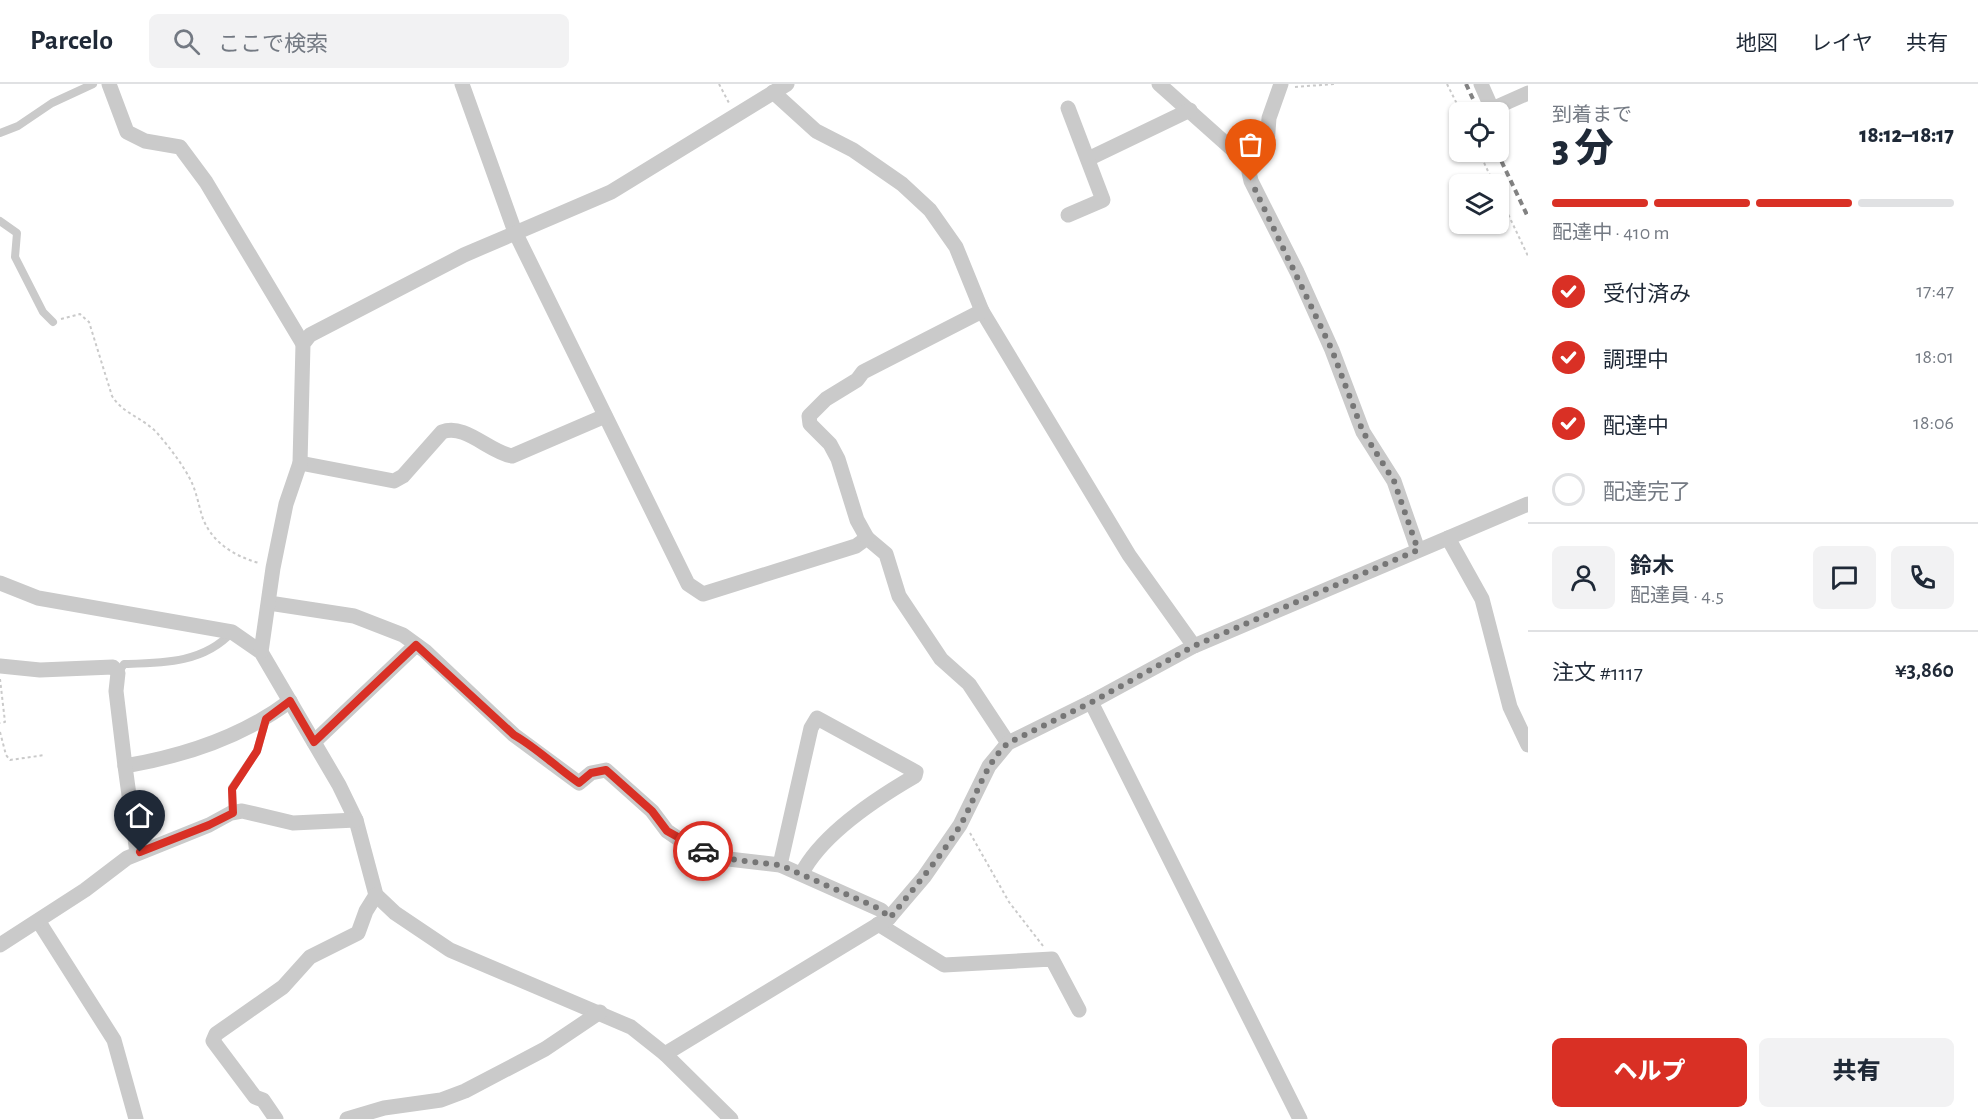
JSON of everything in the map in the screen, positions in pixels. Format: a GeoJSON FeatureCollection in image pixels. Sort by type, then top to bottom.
{"type":"FeatureCollection","features":[{"type":"Feature","properties":{"kind":"street"},"geometry":{"type":"LineString","coordinates":[[462,84],[515,232],[688,584],[704,594],[856,546],[867,538]]}},
{"type":"Feature","properties":{"kind":"street"},"geometry":{"type":"LineString","coordinates":[[303,344],[310,335],[464,255],[611,192],[787,84]]}},
{"type":"Feature","properties":{"kind":"street"},"geometry":{"type":"LineString","coordinates":[[1159,84],[1251,165]]}},
{"type":"Feature","properties":{"kind":"street"},"geometry":{"type":"LineString","coordinates":[[1481,84],[1492,109],[1528,93]]}},
{"type":"Feature","properties":{"kind":"street"},"geometry":{"type":"LineString","coordinates":[[116,86],[128,132],[145,141],[180,147],[206,182],[303,344],[300,463],[286,504],[273,568],[261,652]]}},
{"type":"Feature","properties":{"kind":"street"},"geometry":{"type":"LineString","coordinates":[[1281,86],[1269,118],[1267,145],[1251,165],[1249,172],[1251,181],[1332,350],[1363,432],[1394,481],[1418,550]]}},
{"type":"Feature","properties":{"kind":"street"},"geometry":{"type":"LineString","coordinates":[[773,92],[816,131],[863,157],[902,184],[930,210],[956,247],[982,311],[1128,555],[1194,646]]}},
{"type":"Feature","properties":{"kind":"street"},"geometry":{"type":"LineString","coordinates":[[1068,108],[1103,200],[1068,215]]}},
{"type":"Feature","properties":{"kind":"street"},"geometry":{"type":"LineString","coordinates":[[1088,159],[1190,110]]}},
{"type":"Feature","properties":{"kind":"street"},"geometry":{"type":"LineString","coordinates":[[982,311],[863,372],[857,380],[826,399],[809,416],[810,424],[830,444],[838,459],[856,520],[867,538],[885,554],[899,596],[941,659],[969,684],[1008,743]]}},
{"type":"Feature","properties":{"kind":"street"},"geometry":{"type":"LineString","coordinates":[[300,463],[394,482],[403,476],[442,432],[449,429],[458,430],[502,454],[512,456],[605,416]]}},
{"type":"Feature","properties":{"kind":"street"},"geometry":{"type":"LineString","coordinates":[[665,1054],[884,921],[924,877],[963,820],[997,752],[1008,743],[1092,702],[1194,646],[1528,504]]}},
{"type":"Feature","properties":{"kind":"street"},"geometry":{"type":"LineString","coordinates":[[1448,538],[1482,599],[1510,707],[1528,745]]}},
{"type":"Feature","properties":{"kind":"street"},"geometry":{"type":"LineString","coordinates":[[0,583],[38,598],[232,632],[261,652],[314,742],[356,820],[376,895],[395,913],[450,950],[631,1027],[665,1054],[731,1119]]}},
{"type":"Feature","properties":{"kind":"street"},"geometry":{"type":"LineString","coordinates":[[269,603],[354,616],[384,627],[416,645],[514,735],[530,744],[550,764],[579,783],[591,773],[606,770],[652,811],[667,831],[686,844],[720,858],[780,865],[880,909],[884,921],[944,965],[1052,959],[1079,1010]]}},
{"type":"Feature","properties":{"kind":"street"},"geometry":{"type":"LineString","coordinates":[[314,742],[416,645]]}},
{"type":"Feature","properties":{"kind":"street"},"geometry":{"type":"LineString","coordinates":[[0,666],[40,670],[113,667],[117,673],[116,691],[137,853]]}},
{"type":"Feature","properties":{"kind":"street"},"geometry":{"type":"LineString","coordinates":[[125,766],[188,752],[266,719],[290,701]]}},
{"type":"Feature","properties":{"kind":"street"},"geometry":{"type":"LineString","coordinates":[[1092,702],[1300,1119]]}},
{"type":"Feature","properties":{"kind":"street"},"geometry":{"type":"LineString","coordinates":[[780,865],[811,728],[817,718],[916,772],[915,776],[882,795],[830,839],[802,873]]}},
{"type":"Feature","properties":{"kind":"street"},"geometry":{"type":"LineString","coordinates":[[0,945],[39,922],[137,853],[209,825],[233,813],[242,811],[292,823],[356,820]]}},
{"type":"Feature","properties":{"kind":"street"},"geometry":{"type":"LineString","coordinates":[[276,1119],[263,1100],[255,1097],[213,1041],[216,1034],[283,987],[310,957],[358,933],[366,911],[376,895]]}},
{"type":"Feature","properties":{"kind":"street"},"geometry":{"type":"LineString","coordinates":[[39,922],[114,1040],[136,1119]]}},
{"type":"Feature","properties":{"kind":"street"},"geometry":{"type":"LineString","coordinates":[[347,1119],[384,1108],[414,1113],[465,1091],[545,1049],[600,1012]]}},
{"type":"Feature","properties":{"kind":"lane"},"geometry":{"type":"LineString","coordinates":[[0,134],[18,126],[52,103],[93,84]]}},
{"type":"Feature","properties":{"kind":"lane"},"geometry":{"type":"LineString","coordinates":[[0,221],[17,232],[15,257],[43,312],[53,322]]}},
{"type":"Feature","properties":{"kind":"lane"},"geometry":{"type":"LineString","coordinates":[[117,673],[124,664],[175,662],[188,659],[222,643],[232,632]]}},
{"type":"Feature","properties":{"kind":"lane"},"geometry":{"type":"LineString","coordinates":[[233,813],[232,789],[257,751],[266,719]]}},
{"type":"Feature","properties":{"kind":"path"},"geometry":{"type":"LineString","coordinates":[[719,84],[735,114]]}},
{"type":"Feature","properties":{"kind":"path"},"geometry":{"type":"LineString","coordinates":[[1281,86],[1334,84]]}},
{"type":"Feature","properties":{"kind":"path"},"geometry":{"type":"LineString","coordinates":[[1447,84],[1456,102]]}},
{"type":"Feature","properties":{"kind":"path"},"geometry":{"type":"LineString","coordinates":[[1509,216],[1528,256]]}},
{"type":"Feature","properties":{"kind":"path"},"geometry":{"type":"LineString","coordinates":[[53,322],[71,314],[85,317],[89,322],[112,396],[118,406],[144,421],[157,432],[186,472],[210,532],[220,545],[244,559],[273,568]]}},
{"type":"Feature","properties":{"kind":"path"},"geometry":{"type":"LineString","coordinates":[[0,679],[5,722],[0,723]]}},
{"type":"Feature","properties":{"kind":"path"},"geometry":{"type":"LineString","coordinates":[[0,732],[6,755],[10,760],[45,755]]}},
{"type":"Feature","properties":{"kind":"path"},"geometry":{"type":"LineString","coordinates":[[963,820],[1009,902],[1052,959]]}},
{"type":"Feature","properties":{"kind":"railway"},"geometry":{"type":"LineString","coordinates":[[1466,84],[1474,102]]}},
{"type":"Feature","properties":{"kind":"railway"},"geometry":{"type":"LineString","coordinates":[[1502,162],[1528,217]]}},
{"type":"Feature","properties":{"kind":"way so far"},"geometry":{"type":"LineString","coordinates":[[703,851],[720,858],[780,865],[880,909],[890,918],[924,877],[960,825],[997,752],[1008,743],[1092,702],[1194,646],[1418,550],[1394,481],[1363,432],[1332,350],[1297,272],[1272,227],[1251,181]]}},
{"type":"Feature","properties":{"kind":"route"},"geometry":{"type":"LineString","coordinates":[[140,852],[233,813],[232,789],[257,751],[266,719],[290,701],[314,742],[416,645],[514,735],[530,744],[550,764],[579,783],[591,773],[606,770],[652,811],[667,831],[686,844],[703,851]]}}]}
